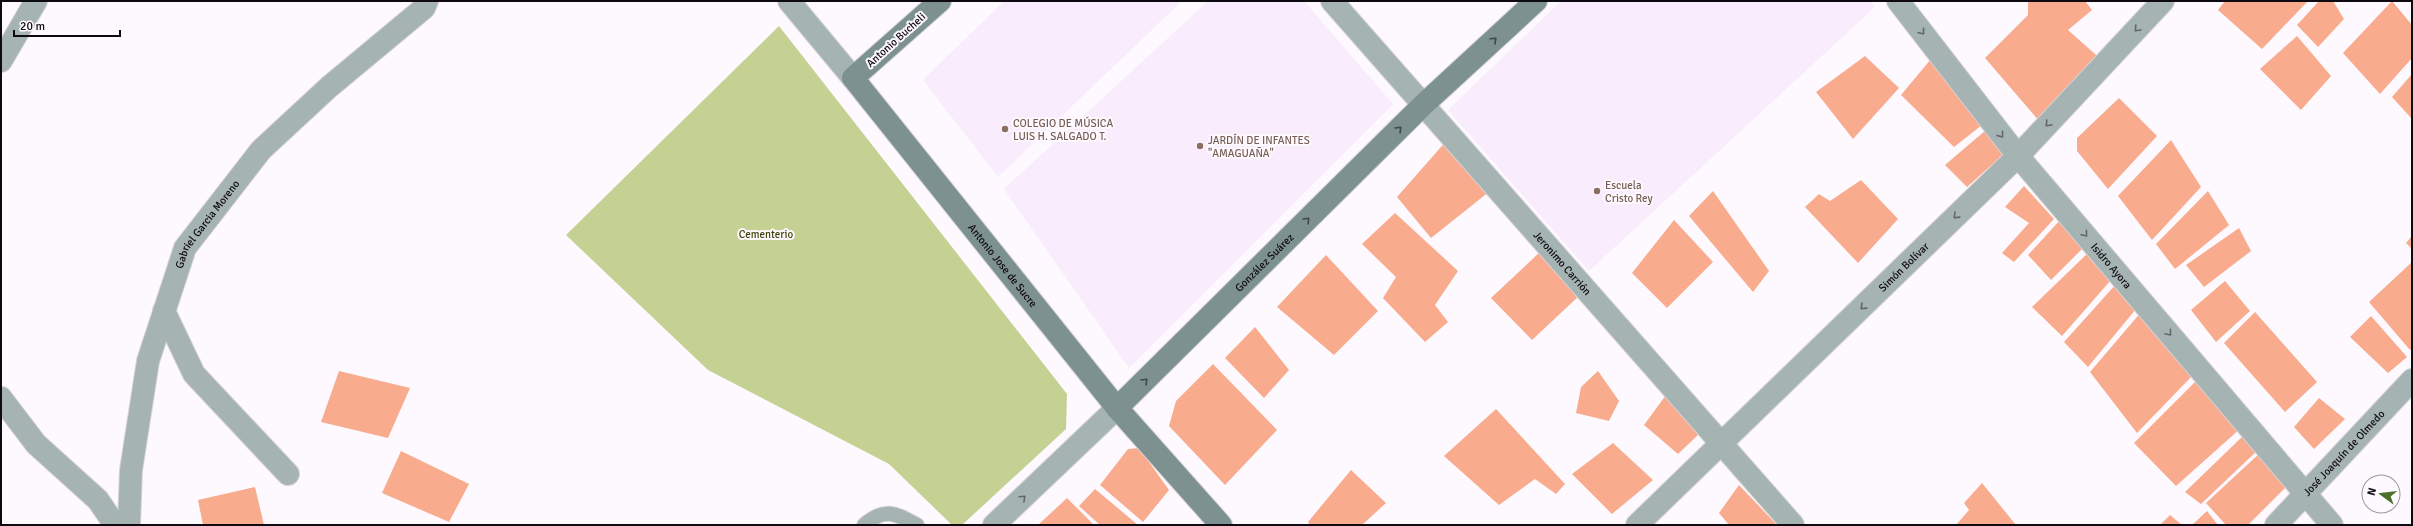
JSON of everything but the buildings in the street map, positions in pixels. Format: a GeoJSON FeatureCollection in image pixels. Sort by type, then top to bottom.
{"type":"FeatureCollection","features":[{"type":"Feature","properties":{"kind":"street"},"geometry":{"type":"LineString","coordinates":[[1,61],[36,1]]}},
{"type":"Feature","properties":{"kind":"street","name":"Gabriel Garcia Moreno"},"geometry":{"type":"LineString","coordinates":[[129,525],[130,470],[146,369],[185,248],[260,150],[329,86],[424,8],[427,1]]}},
{"type":"Feature","properties":{"kind":"street","name":"Antonio Jose de Sucre"},"geometry":{"type":"LineString","coordinates":[[789,1],[853,78],[1117,408],[1221,525]]}},
{"type":"Feature","properties":{"kind":"street","name":"Antonio Bucheli"},"geometry":{"type":"LineString","coordinates":[[853,78],[940,1]]}},
{"type":"Feature","properties":{"kind":"street","name":"Jeronimo Carrión"},"geometry":{"type":"LineString","coordinates":[[1332,1],[1793,525]]}},
{"type":"Feature","properties":{"kind":"street","name":"González Suárez"},"geometry":{"type":"LineString","coordinates":[[994,525],[1117,408],[1424,105],[1536,1]]}},
{"type":"Feature","properties":{"kind":"street","name":"Isidro Ayora"},"geometry":{"type":"LineString","coordinates":[[1898,1],[2018,156],[2332,525]]}},
{"type":"Feature","properties":{"kind":"street","name":"Simón Bolívar"},"geometry":{"type":"LineString","coordinates":[[1637,525],[2018,156],[2164,1]]}},
{"type":"Feature","properties":{"kind":"street"},"geometry":{"type":"LineString","coordinates":[[164,311],[194,374],[288,474]]}},
{"type":"Feature","properties":{"kind":"street","name":"José Joaquín de Olmedo"},"geometry":{"type":"LineString","coordinates":[[2276,525],[2412,380]]}},
{"type":"Feature","properties":{"kind":"street"},"geometry":{"type":"LineString","coordinates":[[1,398],[36,444],[98,500],[115,525]]}},
{"type":"Feature","properties":{"kind":"lane"},"geometry":{"type":"LineString","coordinates":[[864,525],[876,515],[897,514],[917,525]]}},
{"type":"Feature","properties":{"kind":"shaded area","name":"COLEGIO DE MÚSICA LUIS H. SALGADO T."},"geometry":{"type":"Polygon","coordinates":[[[1004,1],[1182,1],[998,177],[923,80],[1004,1]]]}},
{"type":"Feature","properties":{"kind":"shaded area","name":"JARDÍN DE INFANTES \"AMAGUAÑA\""},"geometry":{"type":"Polygon","coordinates":[[[1208,1],[1304,1],[1393,104],[1129,368],[1004,189],[1208,1]]]}},
{"type":"Feature","properties":{"kind":"shaded area","name":"Escuela Cristo Rey"},"geometry":{"type":"Polygon","coordinates":[[[1561,1],[1870,1],[1875,7],[1589,271],[1448,110],[1561,1]]]}},
{"type":"Feature","properties":{"kind":"green space","name":"Cementerio"},"geometry":{"type":"Polygon","coordinates":[[[779,26],[1067,394],[1066,429],[962,525],[952,525],[889,464],[708,370],[566,235],[779,26]]]}},
{"type":"Feature","properties":{"kind":"place","name":"COLEGIO DE MÚSICA LUIS H. SALGADO T."},"geometry":{"type":"Point","coordinates":[1005,129]}},
{"type":"Feature","properties":{"kind":"place","name":"JARDÍN DE INFANTES \"AMAGUAÑA\""},"geometry":{"type":"Point","coordinates":[1200,146]}},
{"type":"Feature","properties":{"kind":"place","name":"Escuela Cristo Rey"},"geometry":{"type":"Point","coordinates":[1597,191]}}]}
